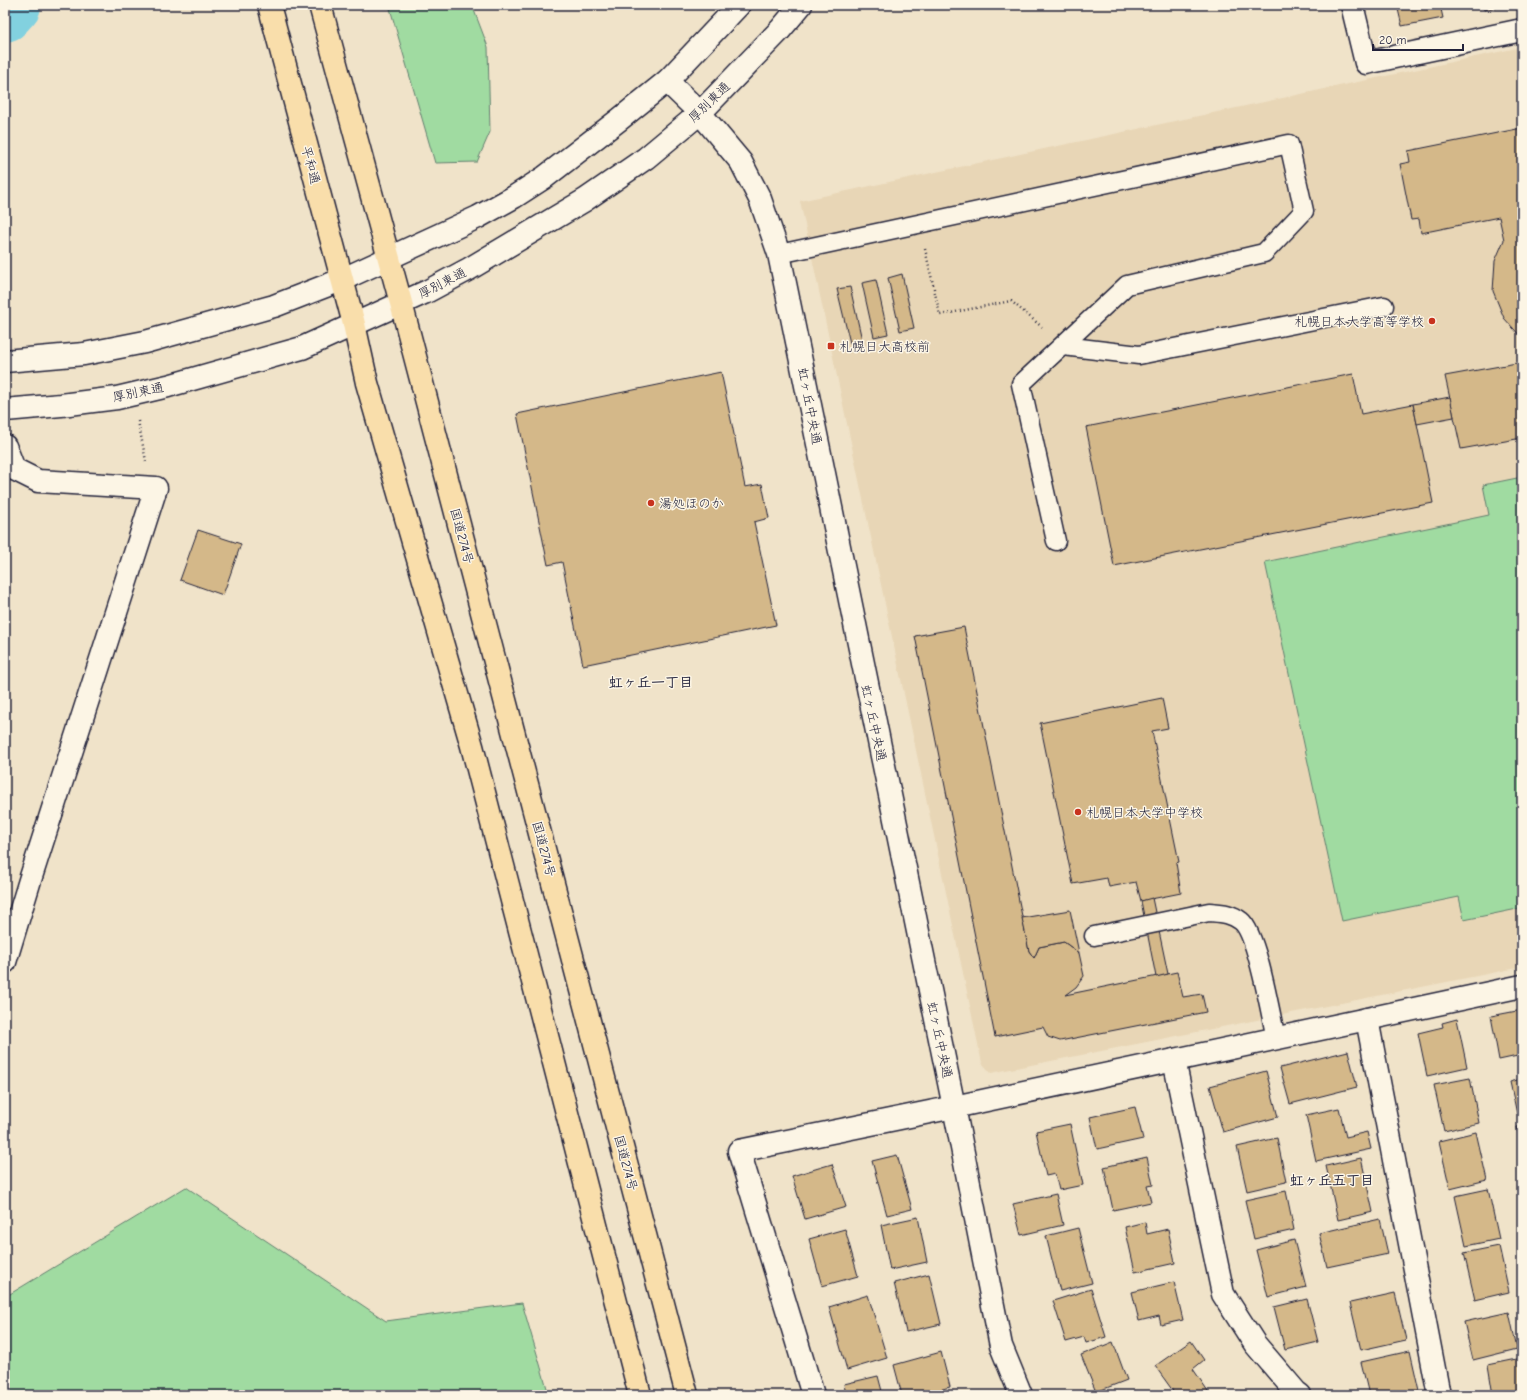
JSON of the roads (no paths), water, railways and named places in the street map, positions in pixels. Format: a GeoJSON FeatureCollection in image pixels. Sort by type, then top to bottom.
{"type":"FeatureCollection","features":[{"type":"Feature","properties":{"kind":"highway","name":"平和通"},"geometry":{"type":"LineString","coordinates":[[269,5],[341,280],[354,324]]}},
{"type":"Feature","properties":{"kind":"highway"},"geometry":{"type":"LineString","coordinates":[[320,5],[401,303]]}},
{"type":"Feature","properties":{"kind":"highway","name":"国道274号"},"geometry":{"type":"LineString","coordinates":[[401,303],[687,1395]]}},
{"type":"Feature","properties":{"kind":"highway"},"geometry":{"type":"LineString","coordinates":[[354,324],[368,383],[472,746],[640,1395]]}},
{"type":"Feature","properties":{"kind":"street"},"geometry":{"type":"LineString","coordinates":[[5,361],[84,354],[145,342],[274,306],[341,280],[478,217],[514,197],[620,119],[667,80],[739,5]]}},
{"type":"Feature","properties":{"kind":"street","name":"厚別東通"},"geometry":{"type":"LineString","coordinates":[[5,410],[61,406],[131,394],[168,386],[302,348],[455,277],[585,200],[646,158],[700,113],[780,30],[801,5]]}},
{"type":"Feature","properties":{"kind":"street"},"geometry":{"type":"LineString","coordinates":[[1352,5],[1366,63],[1522,30]]}},
{"type":"Feature","properties":{"kind":"street","name":"虹ヶ丘中央通"},"geometry":{"type":"LineString","coordinates":[[667,80],[700,113],[741,162],[760,199],[779,254],[954,1107],[1000,1346],[1021,1395]]}},
{"type":"Feature","properties":{"kind":"street"},"geometry":{"type":"LineString","coordinates":[[5,446],[14,469],[38,482],[156,488],[32,872],[5,962]]}},
{"type":"Feature","properties":{"kind":"street"},"geometry":{"type":"LineString","coordinates":[[813,1395],[739,1151],[954,1107],[1522,986]]}},
{"type":"Feature","properties":{"kind":"street"},"geometry":{"type":"LineString","coordinates":[[1367,1019],[1439,1395]]}},
{"type":"Feature","properties":{"kind":"street"},"geometry":{"type":"LineString","coordinates":[[1174,1060],[1223,1294],[1254,1344],[1300,1395]]}},
{"type":"Feature","properties":{"kind":"lane"},"geometry":{"type":"LineString","coordinates":[[779,254],[1289,144],[1304,211],[1264,253],[1127,286],[1021,384],[1056,541]]}},
{"type":"Feature","properties":{"kind":"lane"},"geometry":{"type":"LineString","coordinates":[[1063,346],[1139,355],[1384,306]]}},
{"type":"Feature","properties":{"kind":"lane"},"geometry":{"type":"LineString","coordinates":[[1094,936],[1209,912],[1226,913],[1242,922],[1254,943],[1276,1039]]}},
{"type":"Feature","properties":{"kind":"waterway"},"geometry":{"type":"LineString","coordinates":[[5,15],[14,5]]}},
{"type":"Feature","properties":{"kind":"place","name":"札幌日本大学高等学校"},"geometry":{"type":"Point","coordinates":[1432,321]}},
{"type":"Feature","properties":{"kind":"place","name":"札幌日大高校前"},"geometry":{"type":"Point","coordinates":[831,346]}},
{"type":"Feature","properties":{"kind":"place","name":"湯処ほのか"},"geometry":{"type":"Point","coordinates":[651,503]}},
{"type":"Feature","properties":{"kind":"place","name":"札幌日本大学中学校"},"geometry":{"type":"Point","coordinates":[1078,812]}},
{"type":"Feature","properties":{"kind":"district","name":"虹ヶ丘一丁目"},"geometry":{"type":"Point","coordinates":[651,682]}},
{"type":"Feature","properties":{"kind":"district","name":"虹ヶ丘五丁目"},"geometry":{"type":"Point","coordinates":[1332,1180]}}]}
